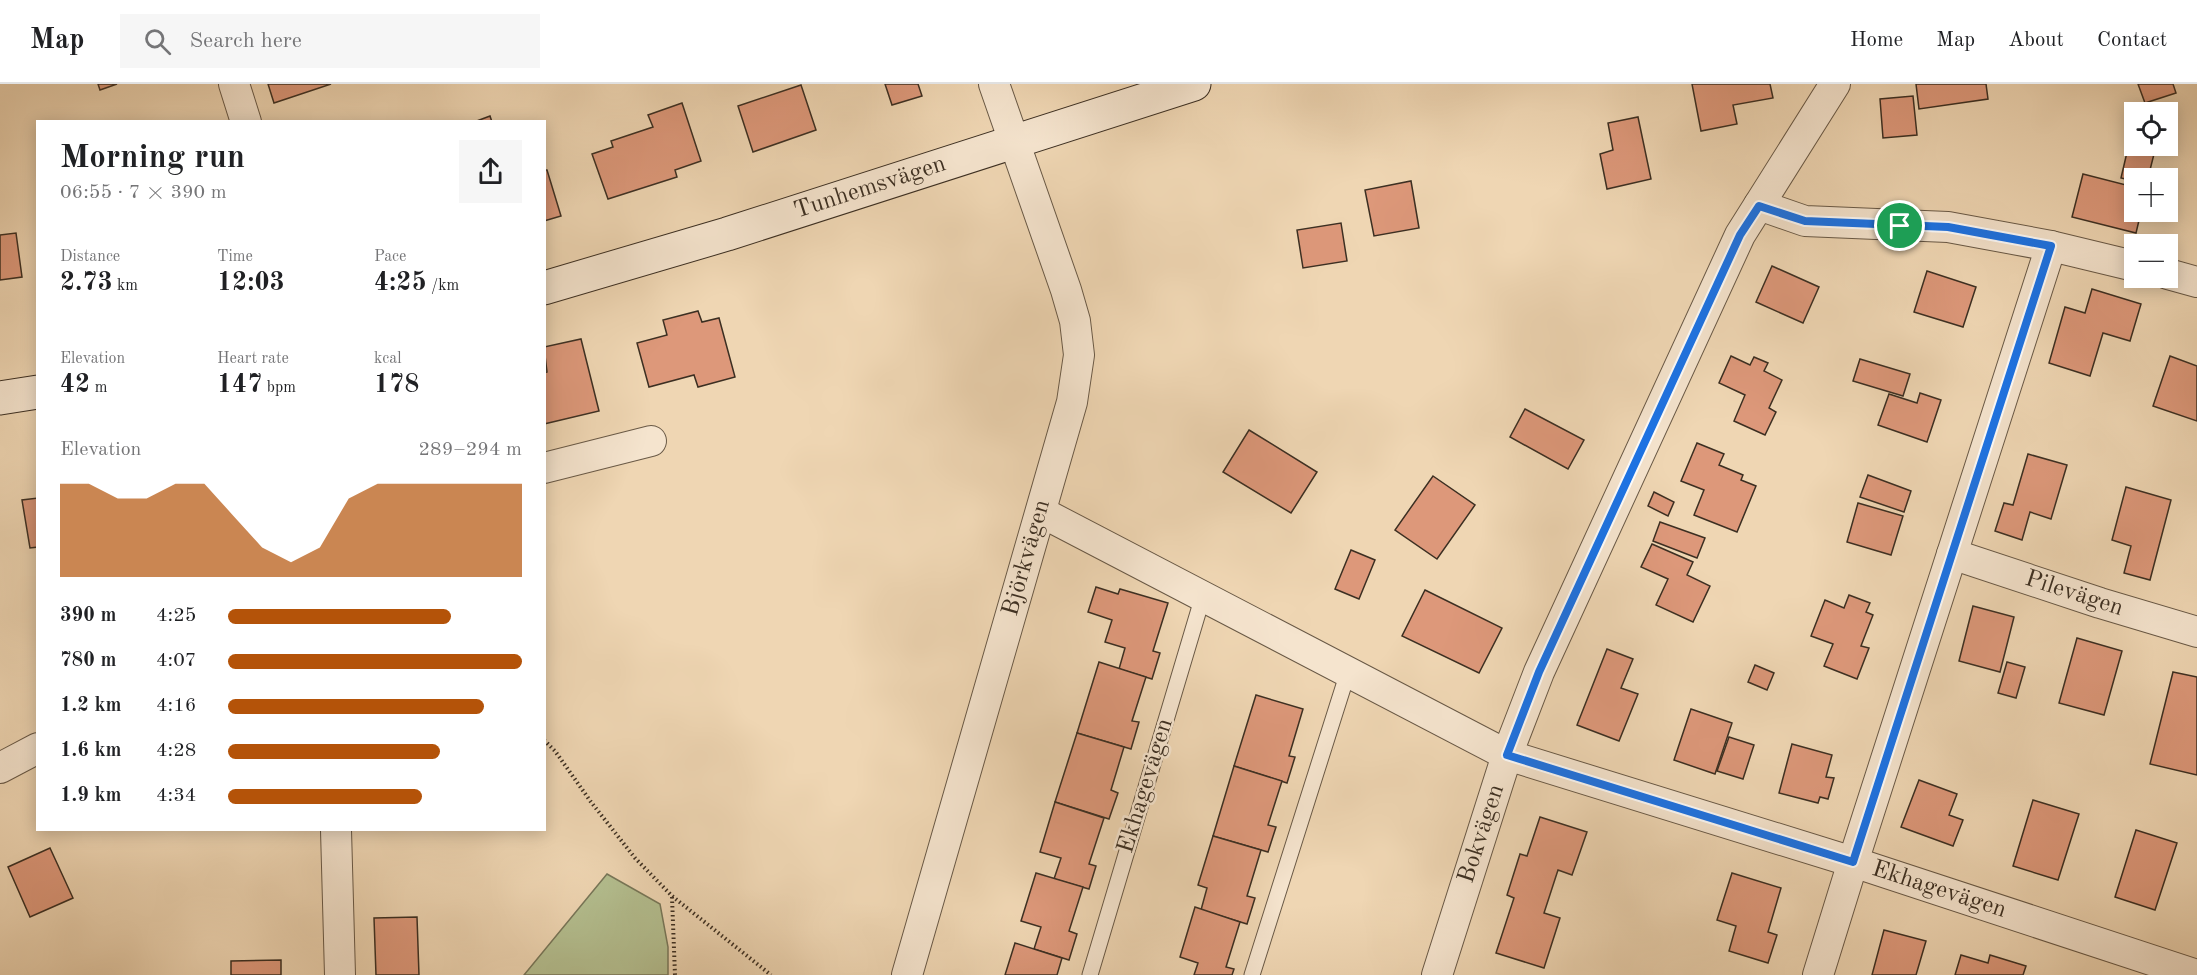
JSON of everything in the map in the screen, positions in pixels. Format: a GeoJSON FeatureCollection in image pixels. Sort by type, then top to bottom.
{"type":"FeatureCollection","features":[{"type":"Feature","properties":{"kind":"street"},"geometry":{"type":"LineString","coordinates":[[234,84],[245,120]]}},
{"type":"Feature","properties":{"kind":"street","name":"Björkvägen"},"geometry":{"type":"LineString","coordinates":[[907,975],[1072,402],[1079,355],[1075,321],[1066,290],[993,84]]}},
{"type":"Feature","properties":{"kind":"street","name":"Tunhemsvägen"},"geometry":{"type":"LineString","coordinates":[[546,287],[726,234],[1194,84]]}},
{"type":"Feature","properties":{"kind":"street","name":"Bokvägen"},"geometry":{"type":"LineString","coordinates":[[1437,975],[1507,755],[1553,641],[1740,235],[1835,84]]}},
{"type":"Feature","properties":{"kind":"street"},"geometry":{"type":"LineString","coordinates":[[1759,206],[1805,221],[1948,227],[2051,246],[2124,264]]}},
{"type":"Feature","properties":{"kind":"street"},"geometry":{"type":"LineString","coordinates":[[1818,975],[2051,246]]}},
{"type":"Feature","properties":{"kind":"street"},"geometry":{"type":"LineString","coordinates":[[2178,277],[2197,282]]}},
{"type":"Feature","properties":{"kind":"street"},"geometry":{"type":"LineString","coordinates":[[0,398],[36,392]]}},
{"type":"Feature","properties":{"kind":"street"},"geometry":{"type":"LineString","coordinates":[[546,467],[651,441]]}},
{"type":"Feature","properties":{"kind":"street","name":"Ekhagevägen"},"geometry":{"type":"LineString","coordinates":[[1041,512],[1507,755],[1853,862],[2197,975]]}},
{"type":"Feature","properties":{"kind":"street","name":"Pilevägen"},"geometry":{"type":"LineString","coordinates":[[1952,554],[2197,633]]}},
{"type":"Feature","properties":{"kind":"street"},"geometry":{"type":"LineString","coordinates":[[0,768],[36,749]]}},
{"type":"Feature","properties":{"kind":"street"},"geometry":{"type":"LineString","coordinates":[[336,831],[340,975]]}},
{"type":"Feature","properties":{"kind":"lane","name":"Ekhagevägen"},"geometry":{"type":"LineString","coordinates":[[1090,975],[1203,596]]}},
{"type":"Feature","properties":{"kind":"lane"},"geometry":{"type":"LineString","coordinates":[[1252,975],[1348,672]]}},
{"type":"Feature","properties":{"kind":"path"},"geometry":{"type":"LineString","coordinates":[[546,742],[635,858],[672,896],[771,975]]}},
{"type":"Feature","properties":{"kind":"path"},"geometry":{"type":"LineString","coordinates":[[672,896],[675,975]]}},
{"type":"Feature","properties":{"kind":"green space"},"geometry":{"type":"Polygon","coordinates":[[[607,874],[660,904],[668,947],[668,975],[524,975],[607,874]]]}},
{"type":"Feature","properties":{"kind":"building"},"geometry":{"type":"Polygon","coordinates":[[[98,84],[117,84],[100,90],[98,84]]]}},
{"type":"Feature","properties":{"kind":"building"},"geometry":{"type":"Polygon","coordinates":[[[268,84],[331,84],[274,103],[268,84]]]}},
{"type":"Feature","properties":{"kind":"building"},"geometry":{"type":"Polygon","coordinates":[[[885,84],[918,84],[922,96],[892,105],[885,84]]]}},
{"type":"Feature","properties":{"kind":"building"},"geometry":{"type":"Polygon","coordinates":[[[1692,84],[1770,84],[1773,98],[1733,105],[1737,124],[1701,131],[1692,84]]]}},
{"type":"Feature","properties":{"kind":"building"},"geometry":{"type":"Polygon","coordinates":[[[1916,84],[1986,84],[1988,99],[1919,109],[1916,84]]]}},
{"type":"Feature","properties":{"kind":"building"},"geometry":{"type":"Polygon","coordinates":[[[2138,84],[2173,84],[2176,93],[2145,102],[2138,84]]]}},
{"type":"Feature","properties":{"kind":"building"},"geometry":{"type":"Polygon","coordinates":[[[801,85],[816,130],[753,152],[738,106],[801,85]]]}},
{"type":"Feature","properties":{"kind":"building"},"geometry":{"type":"Polygon","coordinates":[[[1913,96],[1917,135],[1883,138],[1880,99],[1913,96]]]}},
{"type":"Feature","properties":{"kind":"building"},"geometry":{"type":"Polygon","coordinates":[[[682,103],[701,161],[675,170],[677,177],[608,199],[592,154],[613,147],[611,141],[653,127],[648,115],[682,103]]]}},
{"type":"Feature","properties":{"kind":"building"},"geometry":{"type":"Polygon","coordinates":[[[490,116],[491,120],[479,120],[490,116]]]}},
{"type":"Feature","properties":{"kind":"building"},"geometry":{"type":"Polygon","coordinates":[[[1638,117],[1651,179],[1607,189],[1600,154],[1613,150],[1608,123],[1638,117]]]}},
{"type":"Feature","properties":{"kind":"building"},"geometry":{"type":"Polygon","coordinates":[[[2126,156],[2154,156],[2150,168],[2124,168],[2124,179],[2121,178],[2126,156]]]}},
{"type":"Feature","properties":{"kind":"building"},"geometry":{"type":"Polygon","coordinates":[[[546,170],[547,170],[561,216],[546,220],[546,170]]]}},
{"type":"Feature","properties":{"kind":"building"},"geometry":{"type":"Polygon","coordinates":[[[2083,174],[2124,184],[2124,222],[2139,222],[2136,233],[2072,217],[2083,174]]]}},
{"type":"Feature","properties":{"kind":"building"},"geometry":{"type":"Polygon","coordinates":[[[1411,181],[1419,228],[1374,236],[1365,190],[1411,181]]]}},
{"type":"Feature","properties":{"kind":"building"},"geometry":{"type":"Polygon","coordinates":[[[1341,223],[1347,261],[1303,268],[1297,230],[1341,223]]]}},
{"type":"Feature","properties":{"kind":"building"},"geometry":{"type":"Polygon","coordinates":[[[16,233],[22,277],[0,280],[0,235],[16,233]]]}},
{"type":"Feature","properties":{"kind":"building"},"geometry":{"type":"Polygon","coordinates":[[[1772,266],[1819,287],[1803,323],[1756,302],[1772,266]]]}},
{"type":"Feature","properties":{"kind":"building"},"geometry":{"type":"Polygon","coordinates":[[[1927,271],[1976,287],[1963,327],[1914,312],[1927,271]]]}},
{"type":"Feature","properties":{"kind":"building"},"geometry":{"type":"Polygon","coordinates":[[[2092,289],[2141,304],[2130,341],[2103,333],[2090,376],[2049,363],[2065,307],[2085,313],[2092,289]]]}},
{"type":"Feature","properties":{"kind":"building"},"geometry":{"type":"Polygon","coordinates":[[[698,311],[702,322],[719,318],[735,377],[698,387],[694,375],[649,387],[637,343],[667,335],[663,320],[698,311]]]}},
{"type":"Feature","properties":{"kind":"building"},"geometry":{"type":"Polygon","coordinates":[[[581,339],[599,411],[546,424],[546,347],[581,339]]]}},
{"type":"Feature","properties":{"kind":"building"},"geometry":{"type":"Polygon","coordinates":[[[1731,356],[1750,365],[1754,357],[1768,363],[1764,371],[1782,380],[1769,408],[1776,412],[1765,435],[1734,421],[1745,395],[1719,383],[1731,356]]]}},
{"type":"Feature","properties":{"kind":"building"},"geometry":{"type":"Polygon","coordinates":[[[2170,356],[2197,366],[2197,421],[2153,406],[2170,356]]]}},
{"type":"Feature","properties":{"kind":"building"},"geometry":{"type":"Polygon","coordinates":[[[1860,359],[1910,374],[1903,396],[1853,381],[1860,359]]]}},
{"type":"Feature","properties":{"kind":"building"},"geometry":{"type":"Polygon","coordinates":[[[1920,393],[1941,400],[1927,442],[1878,425],[1889,394],[1917,403],[1920,393]]]}},
{"type":"Feature","properties":{"kind":"building"},"geometry":{"type":"Polygon","coordinates":[[[1525,409],[1584,440],[1568,469],[1510,437],[1525,409]]]}},
{"type":"Feature","properties":{"kind":"building"},"geometry":{"type":"Polygon","coordinates":[[[1249,430],[1317,472],[1291,513],[1223,472],[1249,430]]]}},
{"type":"Feature","properties":{"kind":"building"},"geometry":{"type":"Polygon","coordinates":[[[1697,443],[1724,454],[1719,465],[1743,475],[1741,480],[1756,486],[1737,532],[1694,515],[1704,490],[1681,481],[1697,443]]]}},
{"type":"Feature","properties":{"kind":"building"},"geometry":{"type":"Polygon","coordinates":[[[2028,454],[2067,465],[2051,519],[2030,512],[2022,540],[1995,531],[2004,503],[2013,505],[2028,454]]]}},
{"type":"Feature","properties":{"kind":"building"},"geometry":{"type":"Polygon","coordinates":[[[1868,475],[1911,491],[1904,512],[1860,497],[1868,475]]]}},
{"type":"Feature","properties":{"kind":"building"},"geometry":{"type":"Polygon","coordinates":[[[1433,476],[1475,505],[1437,559],[1395,530],[1433,476]]]}},
{"type":"Feature","properties":{"kind":"building"},"geometry":{"type":"Polygon","coordinates":[[[2126,487],[2171,500],[2150,580],[2124,573],[2131,546],[2112,540],[2126,487]]]}},
{"type":"Feature","properties":{"kind":"building"},"geometry":{"type":"Polygon","coordinates":[[[1654,492],[1674,502],[1668,516],[1648,506],[1654,492]]]}},
{"type":"Feature","properties":{"kind":"building"},"geometry":{"type":"Polygon","coordinates":[[[36,498],[36,547],[30,548],[22,500],[36,498]]]}},
{"type":"Feature","properties":{"kind":"building"},"geometry":{"type":"Polygon","coordinates":[[[1858,503],[1903,516],[1891,555],[1847,542],[1858,503]]]}},
{"type":"Feature","properties":{"kind":"building"},"geometry":{"type":"Polygon","coordinates":[[[1660,522],[1705,538],[1697,558],[1653,541],[1660,522]]]}},
{"type":"Feature","properties":{"kind":"building"},"geometry":{"type":"Polygon","coordinates":[[[1652,544],[1693,562],[1687,575],[1710,586],[1693,622],[1656,605],[1668,579],[1641,567],[1652,544]]]}},
{"type":"Feature","properties":{"kind":"building"},"geometry":{"type":"Polygon","coordinates":[[[1351,550],[1375,560],[1359,599],[1335,589],[1351,550]]]}},
{"type":"Feature","properties":{"kind":"building"},"geometry":{"type":"Polygon","coordinates":[[[1096,587],[1118,594],[1120,589],[1168,603],[1153,651],[1160,653],[1152,679],[1119,669],[1125,648],[1105,642],[1112,620],[1088,612],[1096,587]]]}},
{"type":"Feature","properties":{"kind":"building"},"geometry":{"type":"Polygon","coordinates":[[[1425,590],[1502,628],[1479,673],[1402,636],[1425,590]]]}},
{"type":"Feature","properties":{"kind":"building"},"geometry":{"type":"Polygon","coordinates":[[[1849,595],[1870,603],[1866,612],[1873,615],[1861,646],[1869,648],[1857,679],[1824,666],[1833,644],[1811,636],[1825,600],[1844,608],[1849,595]]]}},
{"type":"Feature","properties":{"kind":"building"},"geometry":{"type":"Polygon","coordinates":[[[1973,606],[2014,617],[2000,672],[1959,661],[1973,606]]]}},
{"type":"Feature","properties":{"kind":"building"},"geometry":{"type":"Polygon","coordinates":[[[2077,638],[2122,651],[2104,715],[2059,703],[2077,638]]]}},
{"type":"Feature","properties":{"kind":"building"},"geometry":{"type":"Polygon","coordinates":[[[1607,649],[1633,659],[1621,688],[1638,694],[1619,741],[1577,725],[1607,649]]]}},
{"type":"Feature","properties":{"kind":"building"},"geometry":{"type":"Polygon","coordinates":[[[1099,662],[1146,677],[1132,721],[1139,722],[1131,749],[1077,733],[1099,662]]]}},
{"type":"Feature","properties":{"kind":"building"},"geometry":{"type":"Polygon","coordinates":[[[2007,662],[2025,667],[2016,698],[1998,693],[2007,662]]]}},
{"type":"Feature","properties":{"kind":"building"},"geometry":{"type":"Polygon","coordinates":[[[1755,665],[1774,673],[1767,690],[1748,682],[1755,665]]]}},
{"type":"Feature","properties":{"kind":"building"},"geometry":{"type":"Polygon","coordinates":[[[2173,672],[2197,677],[2197,775],[2150,764],[2173,672]]]}},
{"type":"Feature","properties":{"kind":"building"},"geometry":{"type":"Polygon","coordinates":[[[1256,695],[1303,709],[1289,756],[1295,757],[1287,783],[1234,766],[1256,695]]]}},
{"type":"Feature","properties":{"kind":"building"},"geometry":{"type":"Polygon","coordinates":[[[1691,709],[1732,723],[1715,774],[1674,760],[1691,709]]]}},
{"type":"Feature","properties":{"kind":"building"},"geometry":{"type":"Polygon","coordinates":[[[1077,733],[1124,747],[1111,790],[1118,793],[1109,819],[1055,802],[1077,733]]]}},
{"type":"Feature","properties":{"kind":"building"},"geometry":{"type":"Polygon","coordinates":[[[1729,737],[1754,745],[1743,779],[1717,771],[1729,737]]]}},
{"type":"Feature","properties":{"kind":"building"},"geometry":{"type":"Polygon","coordinates":[[[1792,744],[1832,755],[1826,777],[1834,778],[1828,799],[1820,797],[1818,803],[1779,793],[1792,744]]]}},
{"type":"Feature","properties":{"kind":"building"},"geometry":{"type":"Polygon","coordinates":[[[1234,766],[1282,781],[1268,825],[1276,827],[1268,852],[1213,836],[1234,766]]]}},
{"type":"Feature","properties":{"kind":"building"},"geometry":{"type":"Polygon","coordinates":[[[1919,780],[1957,794],[1949,815],[1963,820],[1953,846],[1901,827],[1919,780]]]}},
{"type":"Feature","properties":{"kind":"building"},"geometry":{"type":"Polygon","coordinates":[[[2033,800],[2079,814],[2058,880],[2013,866],[2033,800]]]}},
{"type":"Feature","properties":{"kind":"building"},"geometry":{"type":"Polygon","coordinates":[[[1055,802],[1104,818],[1089,864],[1096,866],[1089,889],[1054,879],[1061,858],[1040,852],[1055,802]]]}},
{"type":"Feature","properties":{"kind":"building"},"geometry":{"type":"Polygon","coordinates":[[[1540,817],[1587,832],[1572,875],[1558,870],[1544,913],[1560,918],[1544,968],[1496,953],[1514,898],[1507,895],[1520,854],[1527,856],[1540,817]]]}},
{"type":"Feature","properties":{"kind":"building"},"geometry":{"type":"Polygon","coordinates":[[[2136,830],[2177,843],[2155,910],[2115,897],[2136,830]]]}},
{"type":"Feature","properties":{"kind":"building"},"geometry":{"type":"Polygon","coordinates":[[[1213,836],[1261,850],[1247,896],[1255,898],[1247,924],[1201,910],[1207,888],[1198,885],[1213,836]]]}},
{"type":"Feature","properties":{"kind":"building"},"geometry":{"type":"Polygon","coordinates":[[[50,848],[73,898],[30,917],[8,867],[50,848]]]}},
{"type":"Feature","properties":{"kind":"building"},"geometry":{"type":"Polygon","coordinates":[[[1036,873],[1083,887],[1069,931],[1077,934],[1069,960],[1034,949],[1041,927],[1021,921],[1036,873]]]}},
{"type":"Feature","properties":{"kind":"building"},"geometry":{"type":"Polygon","coordinates":[[[1732,873],[1781,888],[1768,932],[1777,935],[1768,963],[1729,951],[1736,926],[1717,920],[1732,873]]]}},
{"type":"Feature","properties":{"kind":"building"},"geometry":{"type":"Polygon","coordinates":[[[1195,907],[1240,922],[1226,967],[1234,969],[1232,975],[1194,975],[1198,963],[1180,957],[1195,907]]]}},
{"type":"Feature","properties":{"kind":"building"},"geometry":{"type":"Polygon","coordinates":[[[417,917],[419,975],[376,975],[374,918],[417,917]]]}},
{"type":"Feature","properties":{"kind":"building"},"geometry":{"type":"Polygon","coordinates":[[[1884,930],[1926,941],[1916,975],[1872,975],[1884,930]]]}},
{"type":"Feature","properties":{"kind":"building"},"geometry":{"type":"Polygon","coordinates":[[[1015,943],[1062,958],[1057,975],[1005,975],[1015,943]]]}},
{"type":"Feature","properties":{"kind":"building"},"geometry":{"type":"Polygon","coordinates":[[[1961,955],[1988,963],[1990,955],[2026,966],[2023,975],[1955,975],[1961,955]]]}},
{"type":"Feature","properties":{"kind":"building"},"geometry":{"type":"Polygon","coordinates":[[[281,960],[281,975],[231,975],[231,961],[281,960]]]}},
{"type":"Feature","properties":{"kind":"route"},"geometry":{"type":"LineString","coordinates":[[1759,206],[1805,221],[1900,226],[1948,227],[2051,246],[1853,862],[1507,755],[1539,672],[1740,235],[1759,206]]}}]}
